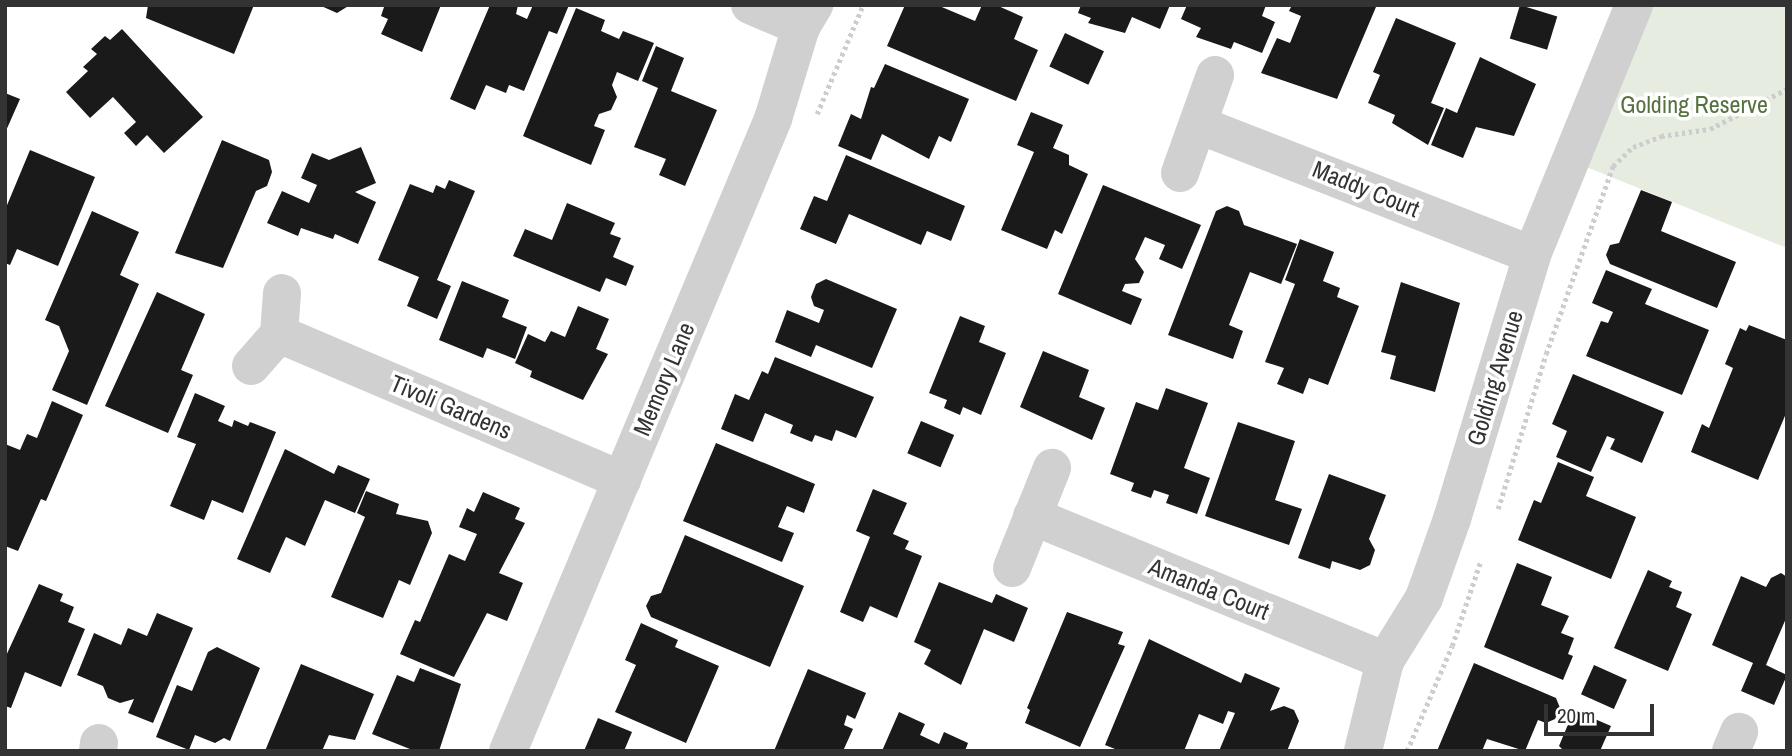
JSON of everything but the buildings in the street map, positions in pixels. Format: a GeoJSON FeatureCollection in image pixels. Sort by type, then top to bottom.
{"type":"FeatureCollection","features":[{"type":"Feature","properties":{"kind":"street"},"geometry":{"type":"LineString","coordinates":[[750,5],[808,16]]}},
{"type":"Feature","properties":{"kind":"street","name":"Golding Avenue"},"geometry":{"type":"LineString","coordinates":[[1363,751],[1385,661],[1424,598],[1532,255],[1634,5]]}},
{"type":"Feature","properties":{"kind":"street","name":"Memory Lane"},"geometry":{"type":"LineString","coordinates":[[508,751],[773,119],[808,16]]}},
{"type":"Feature","properties":{"kind":"street"},"geometry":{"type":"LineString","coordinates":[[1180,173],[1215,75]]}},
{"type":"Feature","properties":{"kind":"street","name":"Maddy Court"},"geometry":{"type":"LineString","coordinates":[[1199,125],[1532,255]]}},
{"type":"Feature","properties":{"kind":"street"},"geometry":{"type":"LineString","coordinates":[[251,366],[279,334],[282,293]]}},
{"type":"Feature","properties":{"kind":"street","name":"Tivoli Gardens"},"geometry":{"type":"LineString","coordinates":[[279,334],[622,480]]}},
{"type":"Feature","properties":{"kind":"street"},"geometry":{"type":"LineString","coordinates":[[1012,568],[1052,468]]}},
{"type":"Feature","properties":{"kind":"street","name":"Amanda Court"},"geometry":{"type":"LineString","coordinates":[[1032,516],[1385,661]]}},
{"type":"Feature","properties":{"kind":"path"},"geometry":{"type":"LineString","coordinates":[[1613,166],[1633,147],[1661,136],[1710,129],[1787,89]]}},
{"type":"Feature","properties":{"kind":"green space","name":"Golding Reserve"},"geometry":{"type":"Polygon","coordinates":[[[1634,5],[1787,5],[1787,248],[1569,160],[1634,5]]]}}]}
